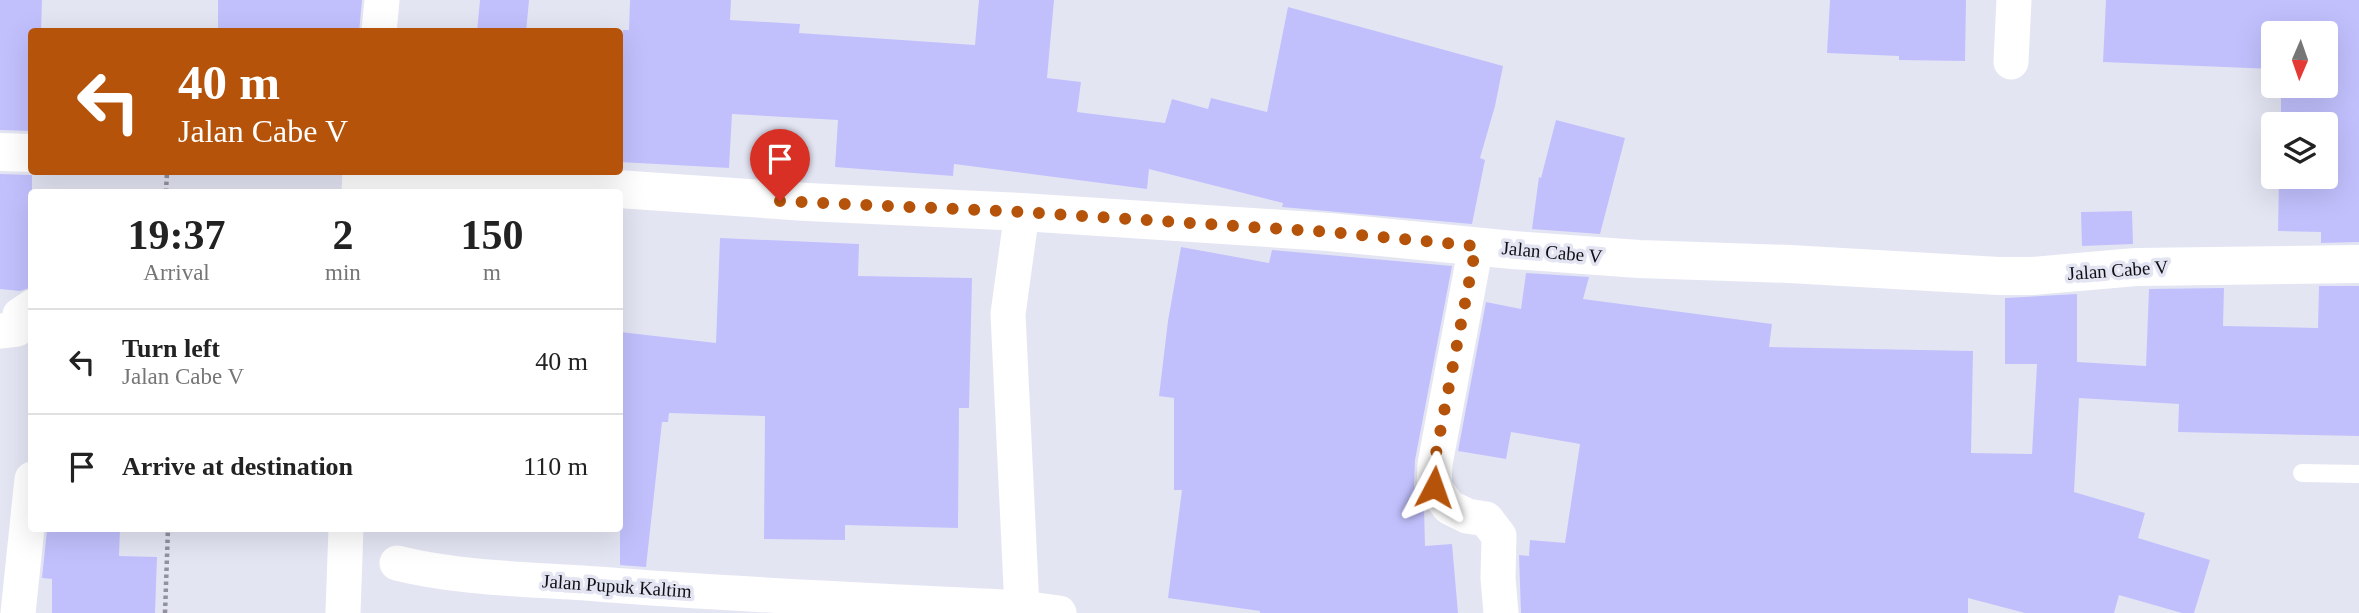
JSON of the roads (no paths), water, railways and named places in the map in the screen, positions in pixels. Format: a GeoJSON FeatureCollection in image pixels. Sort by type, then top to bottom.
{"type":"FeatureCollection","features":[{"type":"Feature","properties":{"kind":"street"},"geometry":{"type":"LineString","coordinates":[[379,28],[382,0]]}},
{"type":"Feature","properties":{"kind":"street"},"geometry":{"type":"LineString","coordinates":[[2011,62],[2014,0]]}},
{"type":"Feature","properties":{"kind":"street"},"geometry":{"type":"LineString","coordinates":[[0,152],[28,153]]}},
{"type":"Feature","properties":{"kind":"street","name":"Jalan Cabe V"},"geometry":{"type":"LineString","coordinates":[[412,175],[617,189]]}},
{"type":"Feature","properties":{"kind":"street","name":"Jalan Cabe V"},"geometry":{"type":"LineString","coordinates":[[623,189],[1341,233],[1639,259],[1790,264],[1999,276],[2136,267],[2359,264]]}},
{"type":"Feature","properties":{"kind":"street"},"geometry":{"type":"LineString","coordinates":[[1022,212],[1009,314],[1022,608]]}},
{"type":"Feature","properties":{"kind":"street"},"geometry":{"type":"LineString","coordinates":[[1476,246],[1434,464],[1434,487],[1449,507],[1466,516],[1486,519],[1499,536],[1501,613]]}},
{"type":"Feature","properties":{"kind":"street"},"geometry":{"type":"LineString","coordinates":[[0,331],[17,329],[20,326],[20,315],[28,310]]}},
{"type":"Feature","properties":{"kind":"street"},"geometry":{"type":"LineString","coordinates":[[18,613],[28,517]]}},
{"type":"Feature","properties":{"kind":"street"},"geometry":{"type":"LineString","coordinates":[[343,613],[346,532]]}},
{"type":"Feature","properties":{"kind":"street","name":"Jalan Pupuk Kaltim"},"geometry":{"type":"LineString","coordinates":[[397,563],[424,570],[838,606],[1022,608],[1059,613]]}},
{"type":"Feature","properties":{"kind":"lane"},"geometry":{"type":"LineString","coordinates":[[2302,472],[2359,474]]}}]}
